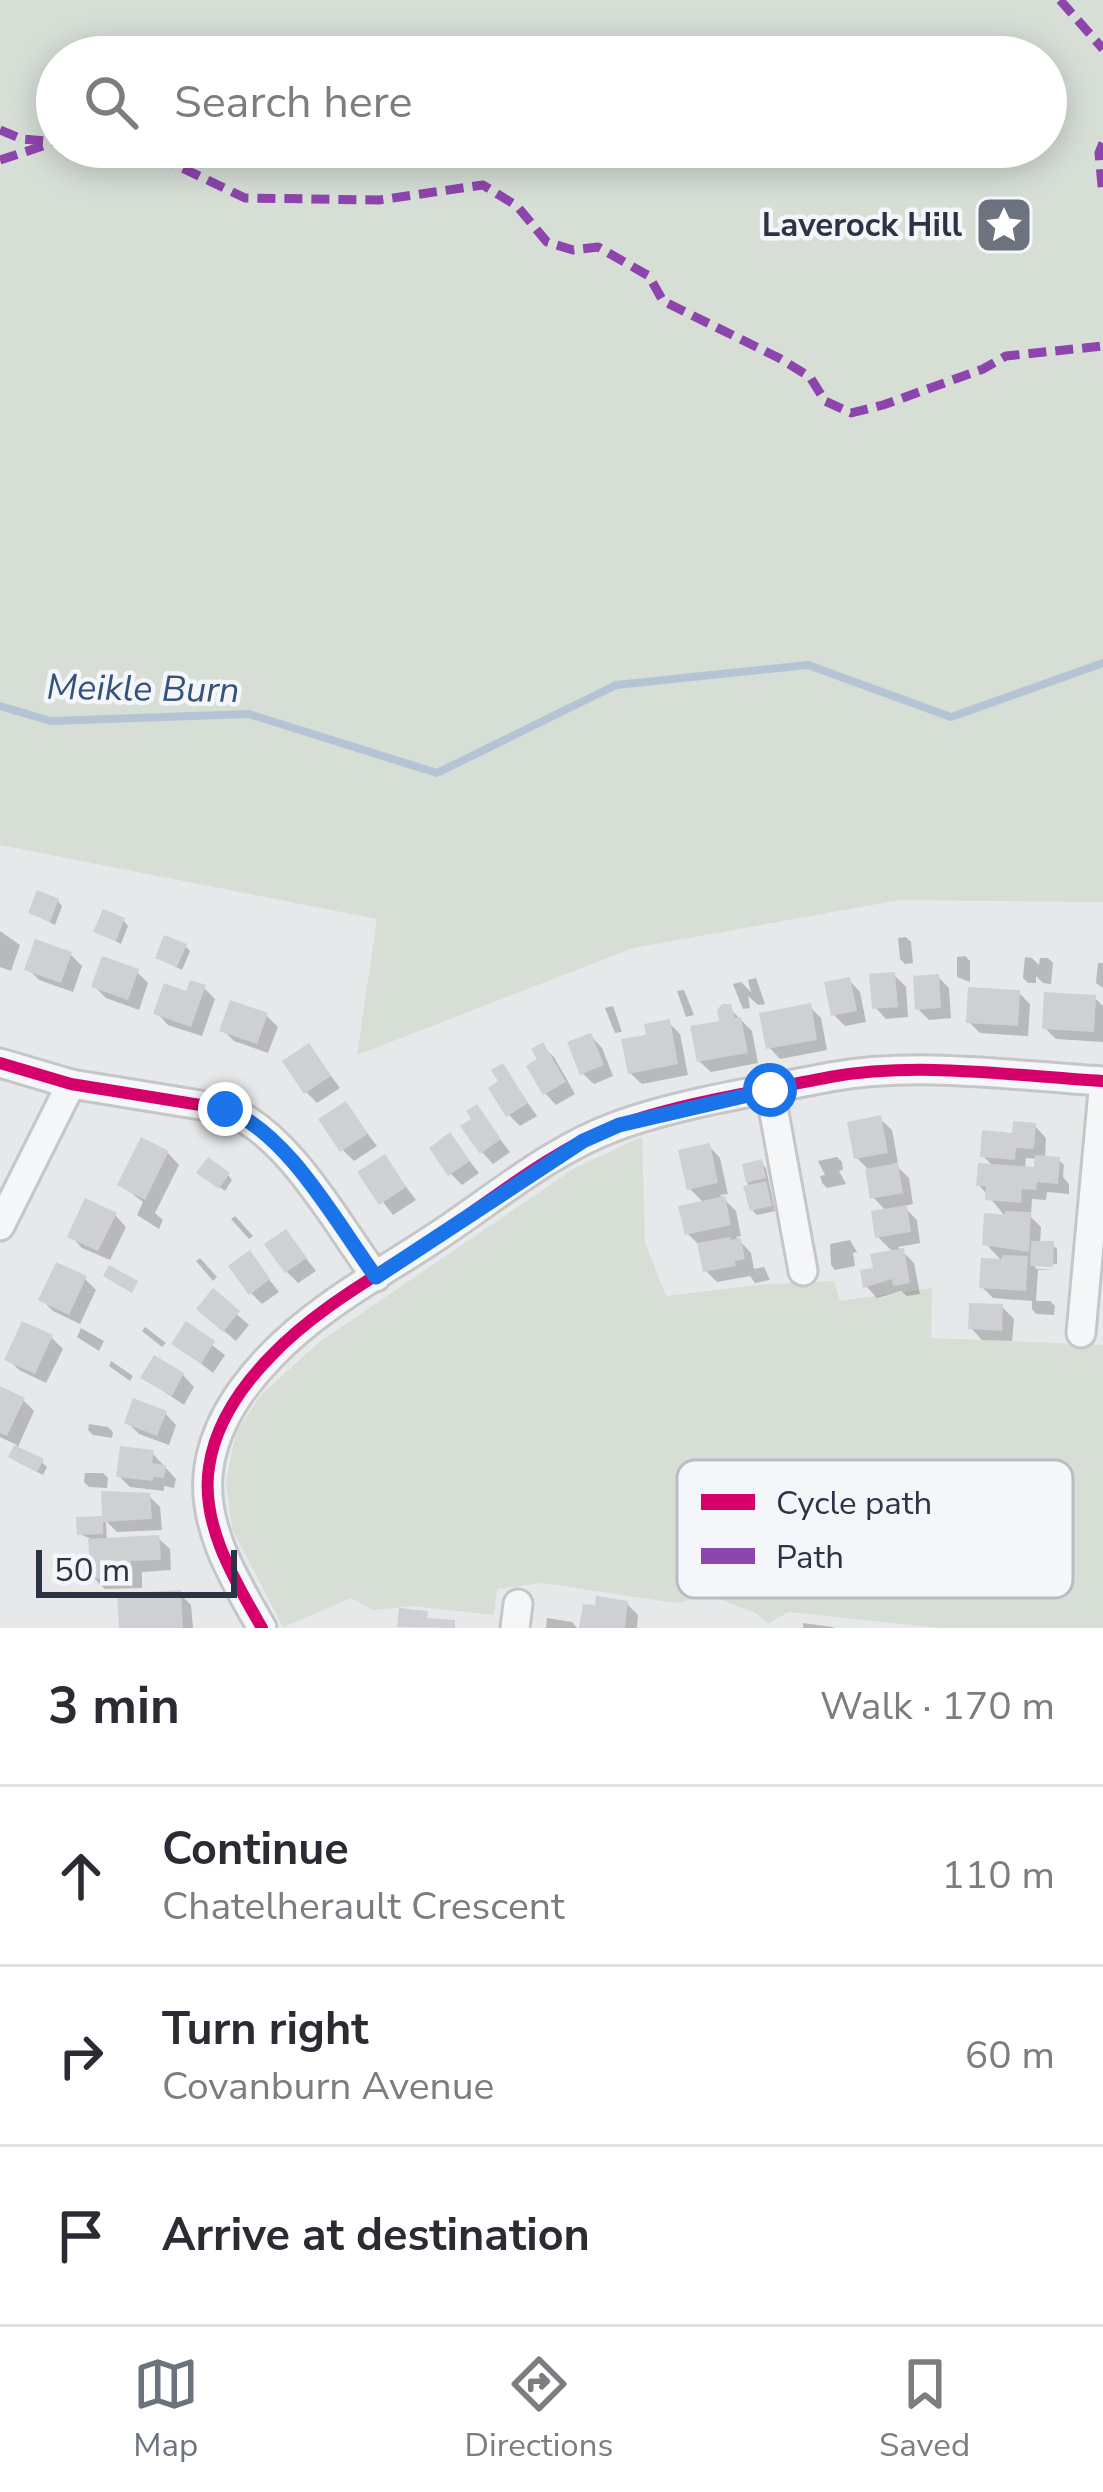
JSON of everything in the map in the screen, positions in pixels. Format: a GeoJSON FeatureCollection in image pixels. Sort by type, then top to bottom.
{"type":"FeatureCollection","features":[{"type":"Feature","properties":{"kind":"street"},"geometry":{"type":"LineString","coordinates":[[0,1064],[70,1084],[244,1116],[279,1144],[376,1277]]}},
{"type":"Feature","properties":{"kind":"street"},"geometry":{"type":"LineString","coordinates":[[262,1628],[227,1568],[209,1499],[209,1467],[222,1423],[249,1381],[304,1325],[583,1141],[619,1125],[835,1077],[899,1071],[1103,1086],[1081,1333]]}},
{"type":"Feature","properties":{"kind":"street"},"geometry":{"type":"LineString","coordinates":[[0,1226],[70,1084]]}},
{"type":"Feature","properties":{"kind":"street"},"geometry":{"type":"LineString","coordinates":[[770,1090],[803,1271]]}},
{"type":"Feature","properties":{"kind":"shaded area"},"geometry":{"type":"Polygon","coordinates":[[[0,0],[1103,0],[1103,902],[900,900],[633,948],[357,1055],[377,919],[0,845],[0,0]]]}},
{"type":"Feature","properties":{"kind":"shaded area"},"geometry":{"type":"Polygon","coordinates":[[[642,1137],[645,1243],[666,1296],[834,1281],[840,1301],[932,1288],[931,1338],[1103,1345],[1103,1628],[941,1628],[788,1612],[768,1624],[756,1613],[716,1598],[1073,1598],[1073,1460],[677,1460],[677,1598],[701,1598],[675,1603],[543,1583],[497,1589],[494,1615],[413,1606],[373,1610],[351,1598],[283,1627],[232,1529],[226,1482],[236,1432],[261,1395],[318,1343],[575,1168],[642,1137]]]}},
{"type":"Feature","properties":{"kind":"building"},"geometry":{"type":"Polygon","coordinates":[[[37,890],[59,899],[50,922],[28,913],[37,890]]]}},
{"type":"Feature","properties":{"kind":"building"},"geometry":{"type":"Polygon","coordinates":[[[103,909],[125,918],[116,941],[93,932],[103,909]]]}},
{"type":"Feature","properties":{"kind":"building"},"geometry":{"type":"Polygon","coordinates":[[[164,935],[187,944],[177,967],[155,958],[164,935]]]}},
{"type":"Feature","properties":{"kind":"building"},"geometry":{"type":"Polygon","coordinates":[[[35,939],[72,952],[61,983],[24,970],[35,939]]]}},
{"type":"Feature","properties":{"kind":"building"},"geometry":{"type":"Polygon","coordinates":[[[102,956],[139,969],[128,1000],[91,987],[102,956]]]}},
{"type":"Feature","properties":{"kind":"building"},"geometry":{"type":"Polygon","coordinates":[[[895,972],[898,1007],[872,1009],[869,974],[895,972]]]}},
{"type":"Feature","properties":{"kind":"building"},"geometry":{"type":"Polygon","coordinates":[[[939,974],[941,1008],[915,1010],[913,976],[939,974]]]}},
{"type":"Feature","properties":{"kind":"building"},"geometry":{"type":"Polygon","coordinates":[[[850,977],[857,1011],[831,1016],[824,982],[850,977]]]}},
{"type":"Feature","properties":{"kind":"building"},"geometry":{"type":"Polygon","coordinates":[[[190,980],[206,985],[191,1027],[153,1014],[164,983],[186,991],[190,980]]]}},
{"type":"Feature","properties":{"kind":"building"},"geometry":{"type":"Polygon","coordinates":[[[968,987],[1020,990],[1018,1026],[966,1023],[968,987]]]}},
{"type":"Feature","properties":{"kind":"building"},"geometry":{"type":"Polygon","coordinates":[[[1044,992],[1096,995],[1094,1032],[1042,1029],[1044,992]]]}},
{"type":"Feature","properties":{"kind":"building"},"geometry":{"type":"Polygon","coordinates":[[[230,1000],[268,1013],[257,1044],[219,1031],[230,1000]]]}},
{"type":"Feature","properties":{"kind":"building"},"geometry":{"type":"Polygon","coordinates":[[[811,1003],[817,1040],[766,1049],[759,1013],[811,1003]]]}},
{"type":"Feature","properties":{"kind":"building"},"geometry":{"type":"Polygon","coordinates":[[[731,1004],[735,1018],[741,1017],[748,1053],[697,1062],[690,1026],[719,1021],[717,1010],[731,1004]]]}},
{"type":"Feature","properties":{"kind":"building"},"geometry":{"type":"Polygon","coordinates":[[[670,1019],[678,1064],[628,1074],[621,1039],[646,1035],[644,1024],[670,1019]]]}},
{"type":"Feature","properties":{"kind":"building"},"geometry":{"type":"Polygon","coordinates":[[[591,1033],[604,1065],[580,1075],[567,1042],[591,1033]]]}},
{"type":"Feature","properties":{"kind":"building"},"geometry":{"type":"Polygon","coordinates":[[[543,1042],[566,1082],[543,1095],[526,1066],[537,1059],[531,1049],[543,1042]]]}},
{"type":"Feature","properties":{"kind":"building"},"geometry":{"type":"Polygon","coordinates":[[[309,1043],[331,1076],[304,1094],[282,1061],[309,1043]]]}},
{"type":"Feature","properties":{"kind":"building"},"geometry":{"type":"Polygon","coordinates":[[[503,1063],[528,1103],[506,1117],[488,1088],[498,1081],[491,1070],[503,1063]]]}},
{"type":"Feature","properties":{"kind":"building"},"geometry":{"type":"Polygon","coordinates":[[[346,1101],[368,1134],[340,1152],[318,1119],[346,1101]]]}},
{"type":"Feature","properties":{"kind":"building"},"geometry":{"type":"Polygon","coordinates":[[[477,1104],[501,1139],[480,1154],[460,1126],[471,1119],[466,1111],[477,1104]]]}},
{"type":"Feature","properties":{"kind":"building"},"geometry":{"type":"Polygon","coordinates":[[[881,1115],[888,1153],[854,1159],[847,1122],[881,1115]]]}},
{"type":"Feature","properties":{"kind":"building"},"geometry":{"type":"Polygon","coordinates":[[[1013,1121],[1036,1123],[1034,1149],[1016,1148],[1015,1160],[980,1157],[982,1130],[1012,1133],[1013,1121]]]}},
{"type":"Feature","properties":{"kind":"building"},"geometry":{"type":"Polygon","coordinates":[[[450,1132],[470,1161],[448,1176],[429,1148],[450,1132]]]}},
{"type":"Feature","properties":{"kind":"building"},"geometry":{"type":"Polygon","coordinates":[[[141,1137],[169,1151],[145,1200],[117,1185],[141,1137]]]}},
{"type":"Feature","properties":{"kind":"building"},"geometry":{"type":"Polygon","coordinates":[[[710,1143],[718,1183],[687,1190],[678,1150],[710,1143]]]}},
{"type":"Feature","properties":{"kind":"building"},"geometry":{"type":"Polygon","coordinates":[[[385,1154],[406,1187],[379,1205],[357,1172],[385,1154]]]}},
{"type":"Feature","properties":{"kind":"building"},"geometry":{"type":"Polygon","coordinates":[[[1035,1155],[1060,1157],[1058,1184],[1037,1182],[1036,1190],[1022,1189],[1021,1203],[985,1200],[986,1186],[976,1186],[978,1163],[1034,1167],[1035,1155]]]}},
{"type":"Feature","properties":{"kind":"building"},"geometry":{"type":"Polygon","coordinates":[[[208,1157],[230,1173],[219,1189],[196,1173],[208,1157]]]}},
{"type":"Feature","properties":{"kind":"building"},"geometry":{"type":"Polygon","coordinates":[[[762,1159],[766,1178],[746,1183],[742,1164],[762,1159]]]}},
{"type":"Feature","properties":{"kind":"building"},"geometry":{"type":"Polygon","coordinates":[[[898,1163],[903,1193],[870,1199],[865,1169],[898,1163]]]}},
{"type":"Feature","properties":{"kind":"building"},"geometry":{"type":"Polygon","coordinates":[[[766,1181],[772,1206],[750,1211],[743,1186],[766,1181]]]}},
{"type":"Feature","properties":{"kind":"building"},"geometry":{"type":"Polygon","coordinates":[[[725,1196],[731,1225],[685,1235],[678,1206],[725,1196]]]}},
{"type":"Feature","properties":{"kind":"building"},"geometry":{"type":"Polygon","coordinates":[[[85,1198],[117,1213],[98,1251],[67,1237],[85,1198]]]}},
{"type":"Feature","properties":{"kind":"building"},"geometry":{"type":"Polygon","coordinates":[[[907,1205],[911,1232],[875,1238],[871,1211],[907,1205]]]}},
{"type":"Feature","properties":{"kind":"building"},"geometry":{"type":"Polygon","coordinates":[[[1005,1211],[1031,1212],[1029,1252],[982,1245],[984,1213],[1005,1215],[1005,1211]]]}},
{"type":"Feature","properties":{"kind":"building"},"geometry":{"type":"Polygon","coordinates":[[[286,1229],[307,1258],[285,1273],[264,1244],[286,1229]]]}},
{"type":"Feature","properties":{"kind":"building"},"geometry":{"type":"Polygon","coordinates":[[[741,1238],[745,1259],[735,1261],[736,1266],[703,1272],[697,1243],[741,1238]]]}},
{"type":"Feature","properties":{"kind":"building"},"geometry":{"type":"Polygon","coordinates":[[[1031,1241],[1054,1241],[1053,1267],[1030,1266],[1031,1241]]]}},
{"type":"Feature","properties":{"kind":"building"},"geometry":{"type":"Polygon","coordinates":[[[904,1248],[910,1283],[893,1286],[892,1279],[863,1288],[860,1270],[873,1268],[870,1254],[904,1248]]]}},
{"type":"Feature","properties":{"kind":"building"},"geometry":{"type":"Polygon","coordinates":[[[250,1250],[270,1279],[249,1295],[228,1266],[250,1250]]]}},
{"type":"Feature","properties":{"kind":"building"},"geometry":{"type":"Polygon","coordinates":[[[1002,1255],[1028,1256],[1026,1291],[979,1288],[981,1258],[1002,1259],[1002,1255]]]}},
{"type":"Feature","properties":{"kind":"building"},"geometry":{"type":"Polygon","coordinates":[[[56,1262],[87,1276],[69,1315],[38,1300],[56,1262]]]}},
{"type":"Feature","properties":{"kind":"building"},"geometry":{"type":"Polygon","coordinates":[[[109,1265],[138,1281],[132,1293],[103,1276],[109,1265]]]}},
{"type":"Feature","properties":{"kind":"building"},"geometry":{"type":"Polygon","coordinates":[[[213,1288],[240,1311],[223,1332],[196,1309],[213,1288]]]}},
{"type":"Feature","properties":{"kind":"building"},"geometry":{"type":"Polygon","coordinates":[[[969,1303],[1003,1304],[1002,1331],[968,1329],[969,1303]]]}},
{"type":"Feature","properties":{"kind":"building"},"geometry":{"type":"Polygon","coordinates":[[[22,1321],[53,1335],[35,1374],[4,1360],[22,1321]]]}},
{"type":"Feature","properties":{"kind":"building"},"geometry":{"type":"Polygon","coordinates":[[[186,1321],[215,1341],[201,1364],[171,1344],[186,1321]]]}},
{"type":"Feature","properties":{"kind":"building"},"geometry":{"type":"Polygon","coordinates":[[[154,1355],[184,1373],[172,1396],[140,1378],[154,1355]]]}},
{"type":"Feature","properties":{"kind":"building"},"geometry":{"type":"Polygon","coordinates":[[[0,1386],[25,1398],[7,1436],[0,1433],[0,1386]]]}},
{"type":"Feature","properties":{"kind":"building"},"geometry":{"type":"Polygon","coordinates":[[[133,1398],[167,1411],[157,1436],[124,1423],[133,1398]]]}},
{"type":"Feature","properties":{"kind":"building"},"geometry":{"type":"Polygon","coordinates":[[[14,1445],[44,1459],[37,1472],[8,1457],[14,1445]]]}},
{"type":"Feature","properties":{"kind":"building"},"geometry":{"type":"Polygon","coordinates":[[[120,1446],[154,1450],[152,1463],[166,1465],[164,1478],[116,1477],[120,1446]]]}},
{"type":"Feature","properties":{"kind":"building"},"geometry":{"type":"Polygon","coordinates":[[[101,1491],[150,1493],[152,1519],[103,1522],[103,1534],[77,1535],[76,1517],[102,1516],[101,1491]]]}},
{"type":"Feature","properties":{"kind":"building"},"geometry":{"type":"Polygon","coordinates":[[[159,1535],[161,1560],[131,1561],[132,1577],[91,1579],[88,1539],[159,1535]]]}},
{"type":"Feature","properties":{"kind":"building"},"geometry":{"type":"Polygon","coordinates":[[[181,1590],[183,1628],[119,1628],[117,1594],[181,1590]]]}},
{"type":"Feature","properties":{"kind":"building"},"geometry":{"type":"Polygon","coordinates":[[[596,1596],[628,1601],[625,1628],[579,1628],[583,1604],[595,1605],[596,1596]]]}},
{"type":"Feature","properties":{"kind":"building"},"geometry":{"type":"Polygon","coordinates":[[[399,1608],[428,1611],[427,1618],[455,1620],[455,1628],[397,1627],[399,1608]]]}},
{"type":"Feature","properties":{"kind":"waterway","name":"Meikle Burn"},"geometry":{"type":"LineString","coordinates":[[0,706],[51,721],[249,714],[437,773],[616,685],[808,665],[951,717],[1103,663]]}},
{"type":"Feature","properties":{"kind":"marked path"},"geometry":{"type":"LineString","coordinates":[[1060,0],[1103,49]]}},
{"type":"Feature","properties":{"kind":"marked path"},"geometry":{"type":"LineString","coordinates":[[0,130],[36,140]]}},
{"type":"Feature","properties":{"kind":"marked path"},"geometry":{"type":"LineString","coordinates":[[1103,143],[1099,153],[1103,196]]}},
{"type":"Feature","properties":{"kind":"marked path"},"geometry":{"type":"LineString","coordinates":[[0,160],[36,148]]}},
{"type":"Feature","properties":{"kind":"marked path"},"geometry":{"type":"LineString","coordinates":[[182,168],[245,198],[379,200],[483,185],[517,206],[547,242],[573,250],[598,247],[649,276],[663,301],[779,358],[810,377],[825,401],[851,413],[983,369],[1006,356],[1103,346]]}},
{"type":"Feature","properties":{"kind":"cycle path"},"geometry":{"type":"LineString","coordinates":[[0,1063],[71,1084],[225,1109],[248,1121],[310,1182],[376,1277]]}},
{"type":"Feature","properties":{"kind":"cycle path"},"geometry":{"type":"LineString","coordinates":[[262,1628],[222,1551],[210,1510],[212,1451],[231,1408],[259,1369],[308,1322],[525,1175],[570,1147],[642,1118],[830,1077],[932,1070],[1103,1081]]}},
{"type":"Feature","properties":{"kind":"place","name":"Laverock Hill"},"geometry":{"type":"Point","coordinates":[1004,225]}},
{"type":"Feature","properties":{"kind":"route"},"geometry":{"type":"LineString","coordinates":[[225,1109],[244,1116],[279,1144],[376,1277],[583,1141],[619,1125],[770,1090]]}}]}
